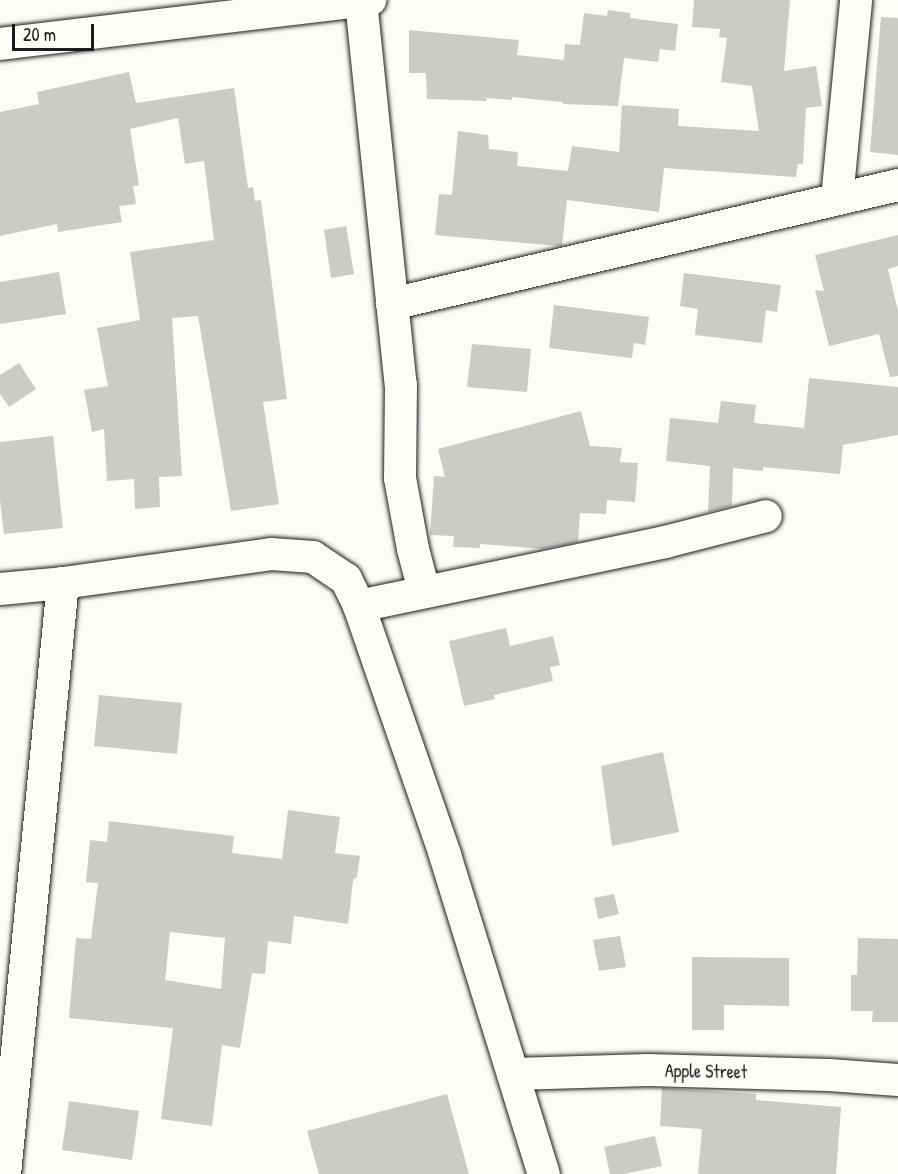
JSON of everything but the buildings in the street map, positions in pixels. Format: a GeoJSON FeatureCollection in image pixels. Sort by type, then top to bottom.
{"type":"FeatureCollection","features":[{"type":"Feature","properties":{"kind":"street"},"geometry":{"type":"LineString","coordinates":[[837,199],[856,0]]}},
{"type":"Feature","properties":{"kind":"street"},"geometry":{"type":"LineString","coordinates":[[0,44],[366,1],[401,385],[400,478],[413,549],[424,591]]}},
{"type":"Feature","properties":{"kind":"street"},"geometry":{"type":"LineString","coordinates":[[392,304],[898,184]]}},
{"type":"Feature","properties":{"kind":"street"},"geometry":{"type":"LineString","coordinates":[[358,606],[587,560],[766,516]]}},
{"type":"Feature","properties":{"kind":"street"},"geometry":{"type":"LineString","coordinates":[[0,589],[63,583],[271,554],[313,557],[346,579],[358,606],[445,855],[544,1174]]}},
{"type":"Feature","properties":{"kind":"street"},"geometry":{"type":"LineString","coordinates":[[5,1174],[63,583]]}},
{"type":"Feature","properties":{"kind":"street","name":"Apple Street"},"geometry":{"type":"LineString","coordinates":[[514,1074],[648,1070],[829,1075],[898,1080]]}}]}
